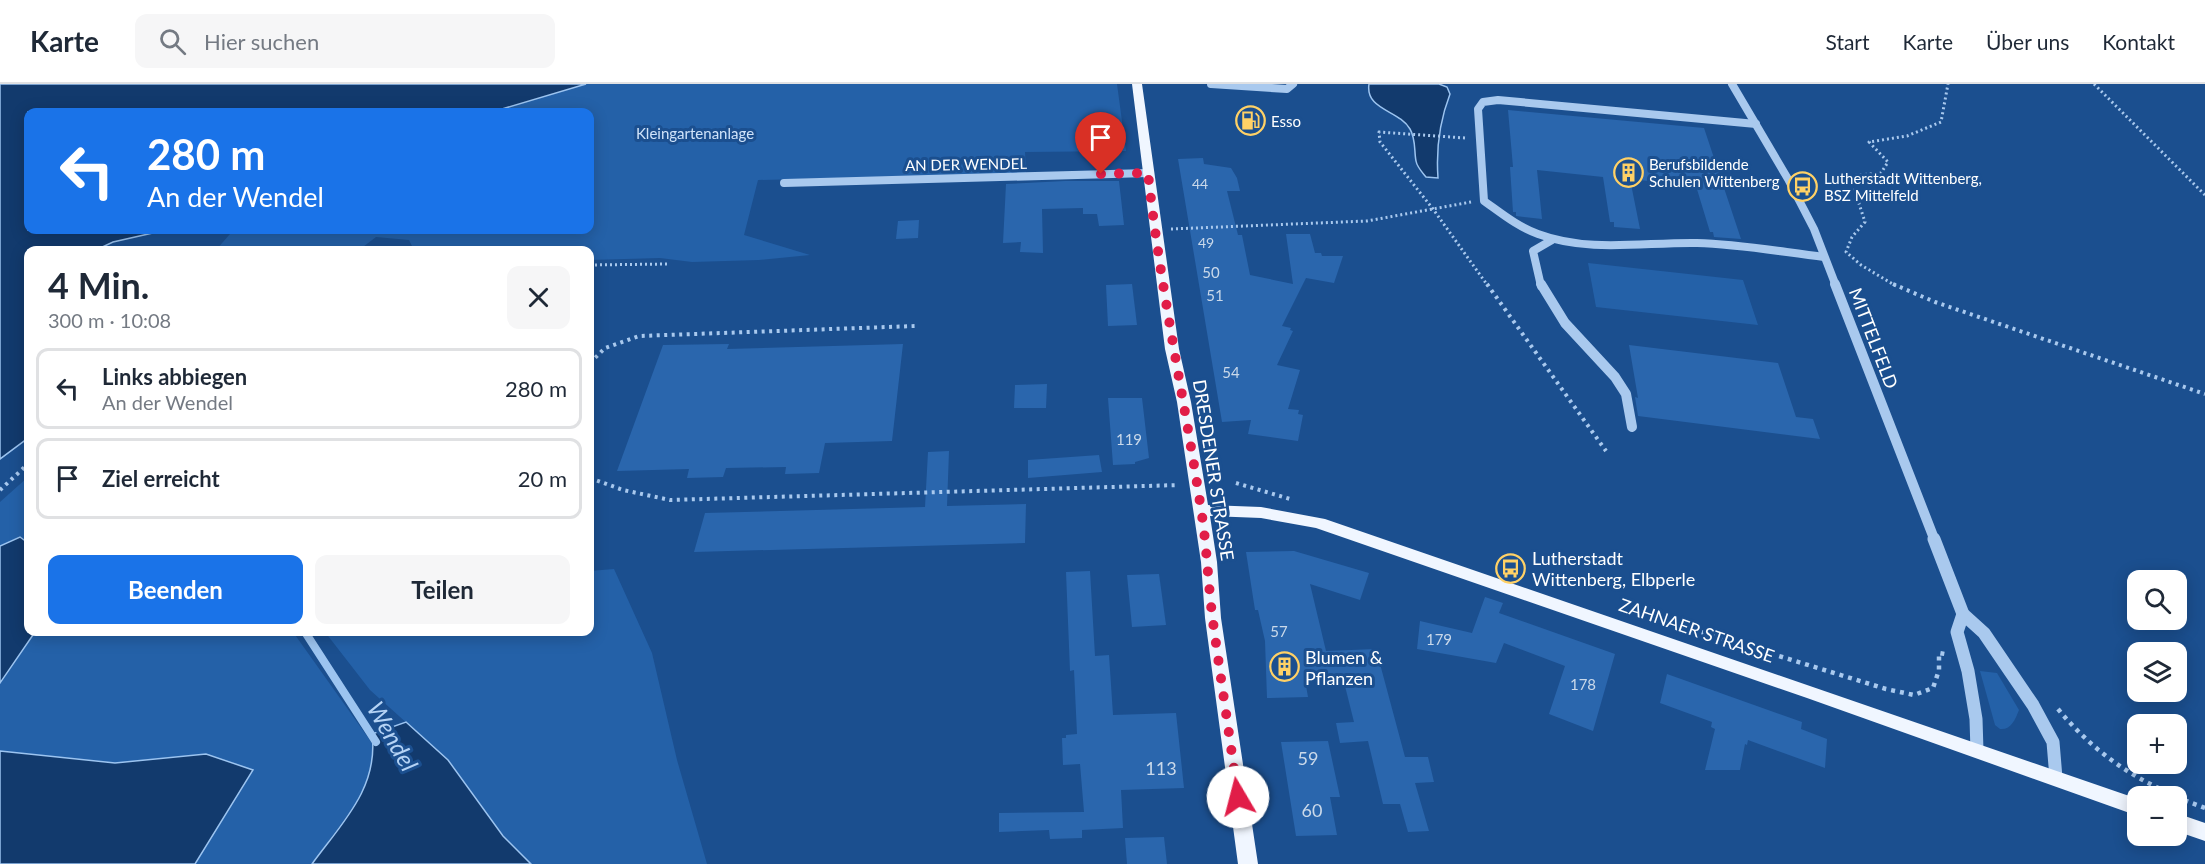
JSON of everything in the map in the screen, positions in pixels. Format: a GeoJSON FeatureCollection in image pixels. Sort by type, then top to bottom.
{"type":"FeatureCollection","features":[{"type":"Feature","properties":{"kind":"main road","name":"DRESDENER STRASSE"},"geometry":{"type":"LineString","coordinates":[[1137,84],[1145,128],[1148,173],[1172,350],[1184,402],[1202,511],[1213,618],[1248,864]]}},
{"type":"Feature","properties":{"kind":"main road","name":"ZAHNAER STRASSE"},"geometry":{"type":"LineString","coordinates":[[1202,511],[1250,511],[1296,517],[1319,523],[2127,804]]}},
{"type":"Feature","properties":{"kind":"main road"},"geometry":{"type":"LineString","coordinates":[[2187,826],[2205,832]]}},
{"type":"Feature","properties":{"kind":"street"},"geometry":{"type":"LineString","coordinates":[[1211,84],[1287,89],[1293,84]]}},
{"type":"Feature","properties":{"kind":"street","name":"MITTELFELD"},"geometry":{"type":"LineString","coordinates":[[1732,84],[1802,204],[1962,614],[1984,633],[2033,705],[2053,742],[2056,778]]}},
{"type":"Feature","properties":{"kind":"street"},"geometry":{"type":"LineString","coordinates":[[1756,124],[1498,100],[1483,102],[1478,109],[1484,201],[1503,217],[1552,240],[1604,247],[1697,243],[1824,258]]}},
{"type":"Feature","properties":{"kind":"street","name":"AN DER WENDEL"},"geometry":{"type":"LineString","coordinates":[[784,183],[1148,173]]}},
{"type":"Feature","properties":{"kind":"street"},"geometry":{"type":"LineString","coordinates":[[1552,240],[1533,251],[1541,285],[1565,323],[1615,377],[1626,394],[1632,427]]}},
{"type":"Feature","properties":{"kind":"street","name":"MITTELFELD"},"geometry":{"type":"LineString","coordinates":[[1962,614],[1957,632],[1970,681],[1976,718],[1977,751]]}},
{"type":"Feature","properties":{"kind":"path"},"geometry":{"type":"LineString","coordinates":[[1948,84],[1941,122],[1907,136],[1869,142],[1888,162],[1881,173],[1850,176],[1865,222],[1852,237],[1846,252],[1859,265],[1916,294],[2100,360],[2205,394]]}},
{"type":"Feature","properties":{"kind":"path"},"geometry":{"type":"LineString","coordinates":[[2094,84],[2205,195]]}},
{"type":"Feature","properties":{"kind":"path"},"geometry":{"type":"LineString","coordinates":[[1480,140],[1379,132],[1380,142],[1433,209],[1606,451]]}},
{"type":"Feature","properties":{"kind":"path"},"geometry":{"type":"LineString","coordinates":[[1155,229],[1359,222],[1484,201]]}},
{"type":"Feature","properties":{"kind":"path"},"geometry":{"type":"LineString","coordinates":[[594,265],[668,264]]}},
{"type":"Feature","properties":{"kind":"path"},"geometry":{"type":"LineString","coordinates":[[594,356],[615,342],[639,336],[915,326]]}},
{"type":"Feature","properties":{"kind":"path"},"geometry":{"type":"LineString","coordinates":[[0,490],[24,468]]}},
{"type":"Feature","properties":{"kind":"path"},"geometry":{"type":"LineString","coordinates":[[594,479],[624,490],[670,500],[1197,485]]}},
{"type":"Feature","properties":{"kind":"path"},"geometry":{"type":"LineString","coordinates":[[1236,483],[1293,500]]}},
{"type":"Feature","properties":{"kind":"path"},"geometry":{"type":"LineString","coordinates":[[1625,608],[1886,689],[1914,695],[1934,687],[1939,670],[1939,652]]}},
{"type":"Feature","properties":{"kind":"path"},"geometry":{"type":"LineString","coordinates":[[2056,706],[2076,733],[2114,766],[2150,786]]}},
{"type":"Feature","properties":{"kind":"path"},"geometry":{"type":"LineString","coordinates":[[2187,801],[2205,808]]}},
{"type":"Feature","properties":{"kind":"green space","name":"Kleingartenanlage"},"geometry":{"type":"Polygon","coordinates":[[[586,84],[1117,84],[1126,151],[1025,152],[1026,173],[758,180],[744,235],[810,255],[759,260],[692,262],[660,258],[594,260],[594,246],[412,246],[409,240],[376,237],[364,246],[220,246],[230,234],[594,234],[594,108],[505,108],[586,84]]]}},
{"type":"Feature","properties":{"kind":"green space"},"geometry":{"type":"Polygon","coordinates":[[[1588,263],[1743,280],[1758,325],[1596,307],[1588,263]]]}},
{"type":"Feature","properties":{"kind":"green space"},"geometry":{"type":"Polygon","coordinates":[[[24,481],[24,540],[20,537],[0,546],[0,502],[24,481]]]}},
{"type":"Feature","properties":{"kind":"green space"},"geometry":{"type":"Polygon","coordinates":[[[614,569],[652,653],[677,760],[707,864],[531,864],[503,836],[448,760],[370,690],[328,636],[594,636],[594,571],[614,569]]]}},
{"type":"Feature","properties":{"kind":"green space"},"geometry":{"type":"Polygon","coordinates":[[[32,636],[296,636],[374,746],[371,775],[360,798],[312,864],[195,864],[252,770],[206,754],[115,763],[0,751],[0,683],[32,636]]]}},
{"type":"Feature","properties":{"kind":"green space"},"geometry":{"type":"Polygon","coordinates":[[[1980,671],[1997,673],[2019,710],[2014,721],[2007,728],[2000,729],[1995,725],[1980,671]]]}},
{"type":"Feature","properties":{"kind":"water"},"geometry":{"type":"Polygon","coordinates":[[[0,84],[586,84],[505,108],[24,108],[24,234],[148,234],[104,246],[24,246],[24,441],[0,459],[0,84]]]}},
{"type":"Feature","properties":{"kind":"water"},"geometry":{"type":"Polygon","coordinates":[[[1369,84],[1439,84],[1447,87],[1450,94],[1440,135],[1438,178],[1426,177],[1417,165],[1410,129],[1405,123],[1377,105],[1369,93],[1369,84]]]}},
{"type":"Feature","properties":{"kind":"water"},"geometry":{"type":"Polygon","coordinates":[[[20,537],[24,540],[24,636],[32,636],[0,683],[0,546],[20,537]]]}},
{"type":"Feature","properties":{"kind":"water"},"geometry":{"type":"Polygon","coordinates":[[[406,722],[448,760],[503,836],[531,864],[312,864],[346,820],[364,788],[373,753],[372,734],[406,722]]]}},
{"type":"Feature","properties":{"kind":"water"},"geometry":{"type":"Polygon","coordinates":[[[0,751],[115,763],[206,754],[253,770],[195,864],[0,864],[0,751]]]}},
{"type":"Feature","properties":{"kind":"building","name":"Berufsbildende Schulen Wittenberg"},"geometry":{"type":"Polygon","coordinates":[[[1508,110],[1704,128],[1741,239],[1714,237],[1713,232],[1710,232],[1696,186],[1630,179],[1640,229],[1614,227],[1614,222],[1610,222],[1603,177],[1537,170],[1542,219],[1516,216],[1516,212],[1513,212],[1510,167],[1513,167],[1508,110]]]}},
{"type":"Feature","properties":{"kind":"building"},"geometry":{"type":"Polygon","coordinates":[[[1203,158],[1204,164],[1231,168],[1237,178],[1240,191],[1227,191],[1238,235],[1242,235],[1250,275],[1293,284],[1286,234],[1310,234],[1315,253],[1321,253],[1322,256],[1343,256],[1334,283],[1306,278],[1282,326],[1291,328],[1290,330],[1293,331],[1277,365],[1300,370],[1288,409],[1299,410],[1298,414],[1303,415],[1298,441],[1248,434],[1251,420],[1222,422],[1178,159],[1203,158]]]}},
{"type":"Feature","properties":{"kind":"building"},"geometry":{"type":"Polygon","coordinates":[[[1119,181],[1124,225],[1099,226],[1097,214],[1083,214],[1083,208],[1042,209],[1043,253],[1020,252],[1021,242],[1003,243],[1006,184],[1119,181]]]}},
{"type":"Feature","properties":{"kind":"building"},"geometry":{"type":"Polygon","coordinates":[[[919,220],[918,238],[896,239],[898,221],[919,220]]]}},
{"type":"Feature","properties":{"kind":"building"},"geometry":{"type":"Polygon","coordinates":[[[1132,284],[1137,325],[1108,326],[1106,285],[1132,284]]]}},
{"type":"Feature","properties":{"kind":"building"},"geometry":{"type":"Polygon","coordinates":[[[729,344],[727,349],[903,344],[892,441],[825,443],[819,473],[785,474],[786,467],[726,468],[723,477],[687,478],[689,469],[617,471],[663,345],[729,344]]]}},
{"type":"Feature","properties":{"kind":"building"},"geometry":{"type":"Polygon","coordinates":[[[1629,345],[1778,363],[1796,417],[1813,419],[1820,439],[1638,416],[1635,397],[1638,398],[1629,345]]]}},
{"type":"Feature","properties":{"kind":"building"},"geometry":{"type":"Polygon","coordinates":[[[1047,384],[1046,408],[1014,408],[1015,385],[1047,384]]]}},
{"type":"Feature","properties":{"kind":"building"},"geometry":{"type":"Polygon","coordinates":[[[1108,398],[1142,398],[1149,458],[1135,462],[1135,464],[1113,465],[1108,398]]]}},
{"type":"Feature","properties":{"kind":"building"},"geometry":{"type":"Polygon","coordinates":[[[949,451],[947,506],[1026,504],[1025,543],[694,552],[705,513],[925,507],[928,452],[949,451]]]}},
{"type":"Feature","properties":{"kind":"building"},"geometry":{"type":"Polygon","coordinates":[[[1099,455],[1102,472],[1028,478],[1028,460],[1099,455]]]}},
{"type":"Feature","properties":{"kind":"building"},"geometry":{"type":"Polygon","coordinates":[[[1294,551],[1369,573],[1360,600],[1310,584],[1326,651],[1376,649],[1405,757],[1428,757],[1434,782],[1415,783],[1429,831],[1408,832],[1400,804],[1383,804],[1368,741],[1340,743],[1336,723],[1354,722],[1343,678],[1305,680],[1308,697],[1267,698],[1265,641],[1258,610],[1255,610],[1246,552],[1294,551]]]}},
{"type":"Feature","properties":{"kind":"building"},"geometry":{"type":"Polygon","coordinates":[[[1090,571],[1095,656],[1109,655],[1113,715],[1176,713],[1184,788],[1121,790],[1123,828],[1082,830],[1082,838],[1050,839],[1049,830],[999,832],[999,813],[1084,812],[1080,764],[1063,765],[1062,738],[1066,738],[1066,735],[1077,734],[1074,670],[1070,671],[1066,572],[1090,571]]]}},
{"type":"Feature","properties":{"kind":"building"},"geometry":{"type":"Polygon","coordinates":[[[1159,574],[1166,625],[1132,627],[1127,575],[1159,574]]]}},
{"type":"Feature","properties":{"kind":"building"},"geometry":{"type":"Polygon","coordinates":[[[1485,597],[1503,603],[1499,613],[1615,654],[1593,731],[1549,714],[1565,666],[1504,643],[1496,663],[1417,649],[1420,621],[1472,633],[1485,597]]]}},
{"type":"Feature","properties":{"kind":"building"},"geometry":{"type":"Polygon","coordinates":[[[1667,674],[1802,722],[1801,729],[1827,739],[1825,768],[1748,740],[1747,745],[1745,744],[1740,770],[1705,770],[1715,729],[1711,727],[1712,722],[1660,703],[1667,674]]]}},
{"type":"Feature","properties":{"kind":"building"},"geometry":{"type":"Polygon","coordinates":[[[1328,741],[1340,797],[1330,797],[1337,835],[1296,836],[1281,742],[1328,741]]]}},
{"type":"Feature","properties":{"kind":"building"},"geometry":{"type":"Polygon","coordinates":[[[1164,837],[1167,864],[1127,864],[1125,838],[1164,837]]]}},
{"type":"Feature","properties":{"kind":"waterway","name":"Wendel"},"geometry":{"type":"LineString","coordinates":[[308,636],[376,742]]}},
{"type":"Feature","properties":{"kind":"place","name":"Esso"},"geometry":{"type":"Point","coordinates":[1250,121]}},
{"type":"Feature","properties":{"kind":"place","name":"Berufsbildende Schulen Wittenberg"},"geometry":{"type":"Point","coordinates":[1628,173]}},
{"type":"Feature","properties":{"kind":"place","name":"Lutherstadt Wittenberg, BSZ Mittelfeld"},"geometry":{"type":"Point","coordinates":[1803,187]}},
{"type":"Feature","properties":{"kind":"place","name":"Lutherstadt Wittenberg, Elbperle"},"geometry":{"type":"Point","coordinates":[1511,568]}},
{"type":"Feature","properties":{"kind":"place","name":"Blumen & Pflanzen"},"geometry":{"type":"Point","coordinates":[1284,667]}},
{"type":"Feature","properties":{"kind":"route"},"geometry":{"type":"LineString","coordinates":[[1101,174],[1148,173],[1172,350],[1184,402],[1202,511],[1213,618],[1238,797]]}}]}
